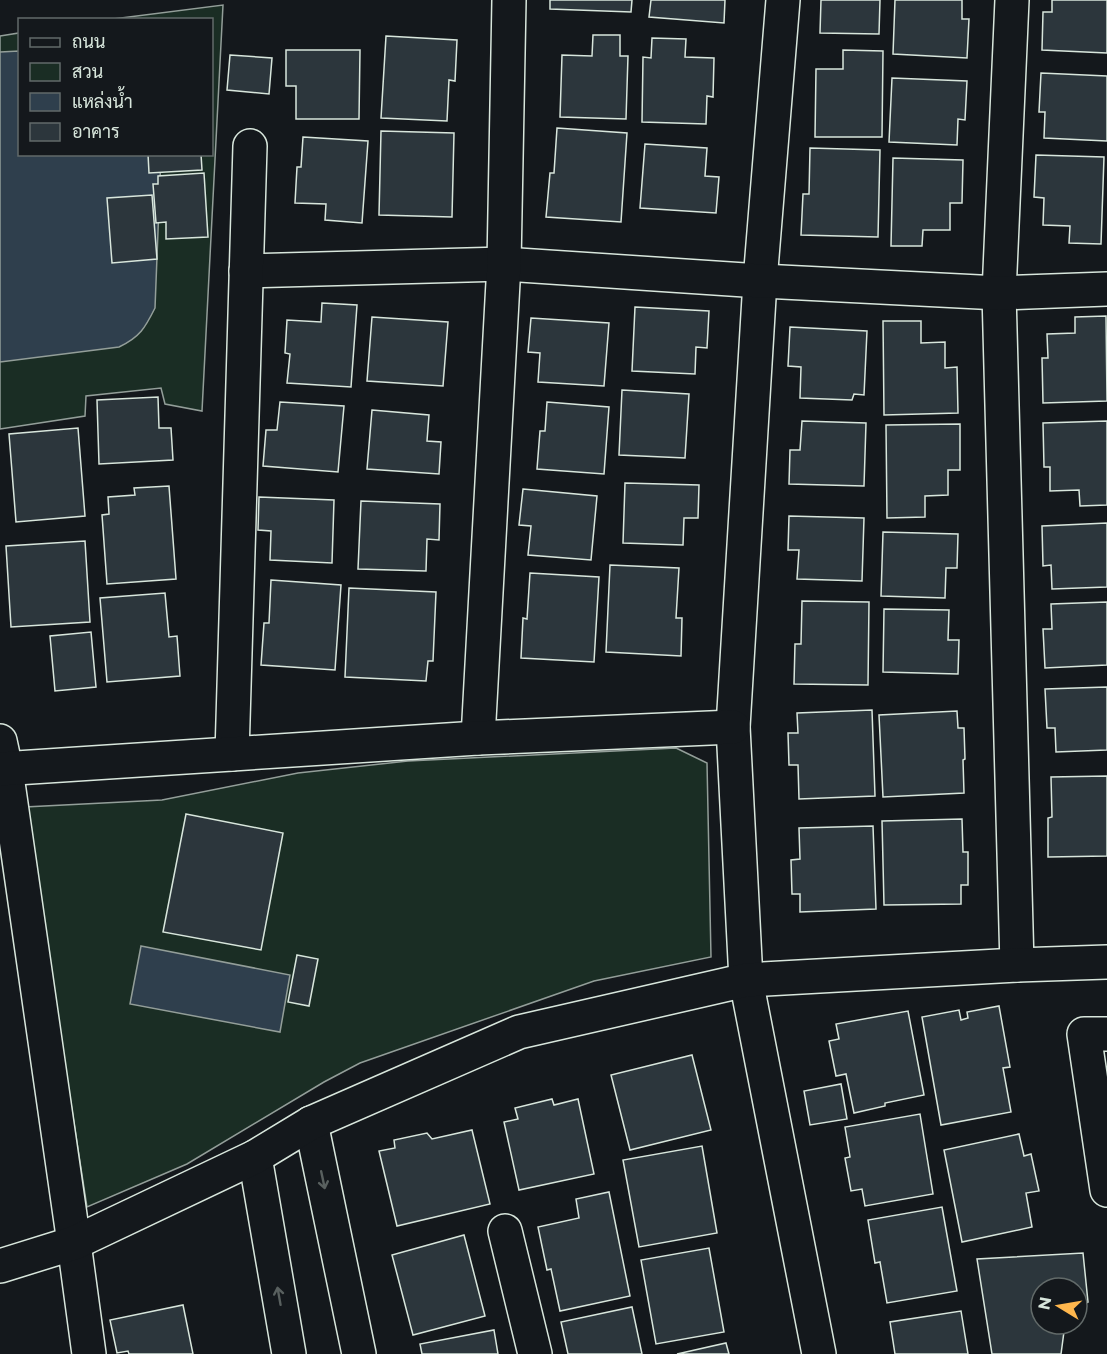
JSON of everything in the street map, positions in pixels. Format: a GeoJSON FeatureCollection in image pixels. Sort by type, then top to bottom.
{"type":"FeatureCollection","features":[{"type":"Feature","properties":{"kind":"street"},"geometry":{"type":"LineString","coordinates":[[478,738],[504,264],[509,0]]}},
{"type":"Feature","properties":{"kind":"street"},"geometry":{"type":"LineString","coordinates":[[783,0],[760,281],[733,727],[746,980],[819,1354]]}},
{"type":"Feature","properties":{"kind":"street"},"geometry":{"type":"LineString","coordinates":[[1012,0],[999,292],[1017,965]]}},
{"type":"Feature","properties":{"kind":"street"},"geometry":{"type":"LineString","coordinates":[[232,754],[250,146]]}},
{"type":"Feature","properties":{"kind":"street"},"geometry":{"type":"LineString","coordinates":[[246,271],[504,264],[760,281],[999,292],[1107,289]]}},
{"type":"Feature","properties":{"kind":"street"},"geometry":{"type":"LineString","coordinates":[[89,1354],[2,760],[232,754],[478,738],[733,727]]}},
{"type":"Feature","properties":{"kind":"street"},"geometry":{"type":"LineString","coordinates":[[0,1266],[74,1243],[255,1157],[311,1123],[519,1032],[746,980],[1107,962]]}},
{"type":"Feature","properties":{"kind":"street"},"geometry":{"type":"LineString","coordinates":[[1107,1034],[1084,1034],[1107,1190]]}},
{"type":"Feature","properties":{"kind":"street"},"geometry":{"type":"LineString","coordinates":[[311,1123],[359,1354]]}},
{"type":"Feature","properties":{"kind":"street"},"geometry":{"type":"LineString","coordinates":[[255,1157],[289,1354]]}},
{"type":"Feature","properties":{"kind":"street"},"geometry":{"type":"LineString","coordinates":[[505,1231],[535,1354]]}},
{"type":"Feature","properties":{"kind":"green space"},"geometry":{"type":"Polygon","coordinates":[[[223,5],[202,411],[165,404],[161,388],[86,396],[85,416],[0,429],[0,36],[18,33],[18,156],[213,156],[213,18],[121,18],[223,5]]]}},
{"type":"Feature","properties":{"kind":"green space"},"geometry":{"type":"Polygon","coordinates":[[[676,748],[707,763],[711,957],[594,981],[360,1063],[187,1164],[87,1207],[25,807],[162,800],[298,773],[408,761],[676,748]]]}},
{"type":"Feature","properties":{"kind":"water"},"geometry":{"type":"Polygon","coordinates":[[[18,51],[18,156],[161,156],[155,308],[141,331],[132,340],[119,347],[0,362],[0,52],[18,51]]]}},
{"type":"Feature","properties":{"kind":"water"},"geometry":{"type":"Polygon","coordinates":[[[141,946],[290,975],[280,1032],[130,1004],[141,946]]]}},
{"type":"Feature","properties":{"kind":"building"},"geometry":{"type":"Polygon","coordinates":[[[550,0],[632,0],[631,12],[550,9],[550,0]]]}},
{"type":"Feature","properties":{"kind":"building"},"geometry":{"type":"Polygon","coordinates":[[[651,0],[725,0],[724,23],[649,17],[651,0]]]}},
{"type":"Feature","properties":{"kind":"building"},"geometry":{"type":"Polygon","coordinates":[[[821,0],[880,0],[879,34],[820,33],[821,0]]]}},
{"type":"Feature","properties":{"kind":"building"},"geometry":{"type":"Polygon","coordinates":[[[895,0],[962,0],[962,19],[969,19],[967,58],[893,54],[895,0]]]}},
{"type":"Feature","properties":{"kind":"building"},"geometry":{"type":"Polygon","coordinates":[[[1052,0],[1107,0],[1107,53],[1042,50],[1043,12],[1052,12],[1052,0]]]}},
{"type":"Feature","properties":{"kind":"building"},"geometry":{"type":"Polygon","coordinates":[[[593,35],[620,35],[620,56],[628,56],[626,119],[560,117],[562,55],[592,56],[593,35]]]}},
{"type":"Feature","properties":{"kind":"building"},"geometry":{"type":"Polygon","coordinates":[[[386,36],[457,40],[455,81],[449,80],[447,121],[381,118],[386,36]]]}},
{"type":"Feature","properties":{"kind":"building"},"geometry":{"type":"Polygon","coordinates":[[[652,38],[686,39],[685,57],[714,58],[713,97],[707,96],[706,124],[642,122],[643,57],[651,58],[652,38]]]}},
{"type":"Feature","properties":{"kind":"building"},"geometry":{"type":"Polygon","coordinates":[[[286,50],[360,50],[359,119],[296,119],[296,86],[286,86],[286,50]]]}},
{"type":"Feature","properties":{"kind":"building"},"geometry":{"type":"Polygon","coordinates":[[[843,50],[883,51],[882,137],[815,137],[816,69],[843,69],[843,50]]]}},
{"type":"Feature","properties":{"kind":"building"},"geometry":{"type":"Polygon","coordinates":[[[230,55],[272,58],[269,94],[227,90],[230,55]]]}},
{"type":"Feature","properties":{"kind":"building"},"geometry":{"type":"Polygon","coordinates":[[[1041,73],[1107,76],[1107,141],[1044,138],[1045,112],[1039,112],[1041,73]]]}},
{"type":"Feature","properties":{"kind":"building"},"geometry":{"type":"Polygon","coordinates":[[[892,78],[967,81],[965,120],[958,119],[957,145],[889,142],[892,78]]]}},
{"type":"Feature","properties":{"kind":"building"},"geometry":{"type":"Polygon","coordinates":[[[557,128],[627,133],[621,222],[546,217],[550,173],[554,173],[557,128]]]}},
{"type":"Feature","properties":{"kind":"building"},"geometry":{"type":"Polygon","coordinates":[[[381,131],[454,133],[452,217],[379,215],[381,131]]]}},
{"type":"Feature","properties":{"kind":"building"},"geometry":{"type":"Polygon","coordinates":[[[303,137],[368,141],[362,223],[325,220],[326,204],[295,203],[297,167],[301,167],[303,137]]]}},
{"type":"Feature","properties":{"kind":"building"},"geometry":{"type":"Polygon","coordinates":[[[645,144],[707,148],[705,176],[719,177],[716,213],[640,208],[645,144]]]}},
{"type":"Feature","properties":{"kind":"building"},"geometry":{"type":"Polygon","coordinates":[[[810,148],[880,150],[878,237],[801,235],[803,194],[809,194],[810,148]]]}},
{"type":"Feature","properties":{"kind":"building"},"geometry":{"type":"Polygon","coordinates":[[[1036,155],[1104,157],[1101,244],[1069,243],[1070,226],[1043,225],[1044,198],[1034,197],[1036,155]]]}},
{"type":"Feature","properties":{"kind":"building"},"geometry":{"type":"Polygon","coordinates":[[[148,156],[201,156],[202,170],[149,173],[148,156]]]}},
{"type":"Feature","properties":{"kind":"building"},"geometry":{"type":"Polygon","coordinates":[[[893,158],[963,160],[962,203],[950,203],[950,230],[923,230],[922,246],[891,246],[893,158]]]}},
{"type":"Feature","properties":{"kind":"building"},"geometry":{"type":"Polygon","coordinates":[[[204,173],[208,237],[166,239],[166,222],[156,223],[153,184],[158,184],[158,176],[204,173]]]}},
{"type":"Feature","properties":{"kind":"building"},"geometry":{"type":"Polygon","coordinates":[[[152,195],[157,259],[112,263],[107,198],[152,195]]]}},
{"type":"Feature","properties":{"kind":"building"},"geometry":{"type":"Polygon","coordinates":[[[322,303],[357,305],[351,387],[287,383],[290,354],[285,353],[287,320],[321,322],[322,303]]]}},
{"type":"Feature","properties":{"kind":"building"},"geometry":{"type":"Polygon","coordinates":[[[635,307],[709,311],[707,348],[696,347],[695,374],[632,371],[635,307]]]}},
{"type":"Feature","properties":{"kind":"building"},"geometry":{"type":"Polygon","coordinates":[[[1106,316],[1107,401],[1043,403],[1042,358],[1048,358],[1047,334],[1075,333],[1075,317],[1106,316]]]}},
{"type":"Feature","properties":{"kind":"building"},"geometry":{"type":"Polygon","coordinates":[[[372,317],[448,322],[443,386],[367,381],[372,317]]]}},
{"type":"Feature","properties":{"kind":"building"},"geometry":{"type":"Polygon","coordinates":[[[531,318],[609,323],[604,386],[538,382],[540,353],[528,352],[531,318]]]}},
{"type":"Feature","properties":{"kind":"building"},"geometry":{"type":"Polygon","coordinates":[[[883,321],[921,321],[921,343],[945,342],[945,368],[957,367],[958,413],[884,415],[883,321]]]}},
{"type":"Feature","properties":{"kind":"building"},"geometry":{"type":"Polygon","coordinates":[[[790,327],[867,331],[864,395],[854,394],[852,400],[800,398],[801,367],[788,366],[790,327]]]}},
{"type":"Feature","properties":{"kind":"building"},"geometry":{"type":"Polygon","coordinates":[[[622,390],[689,394],[685,458],[619,455],[622,390]]]}},
{"type":"Feature","properties":{"kind":"building"},"geometry":{"type":"Polygon","coordinates":[[[158,397],[159,428],[171,428],[173,460],[99,464],[97,400],[158,397]]]}},
{"type":"Feature","properties":{"kind":"building"},"geometry":{"type":"Polygon","coordinates":[[[280,402],[344,406],[338,472],[263,466],[266,430],[277,430],[280,402]]]}},
{"type":"Feature","properties":{"kind":"building"},"geometry":{"type":"Polygon","coordinates":[[[547,402],[609,407],[604,474],[537,469],[540,431],[545,431],[547,402]]]}},
{"type":"Feature","properties":{"kind":"building"},"geometry":{"type":"Polygon","coordinates":[[[372,410],[429,415],[427,441],[441,442],[439,474],[367,469],[372,410]]]}},
{"type":"Feature","properties":{"kind":"building"},"geometry":{"type":"Polygon","coordinates":[[[802,421],[866,423],[864,486],[789,484],[790,450],[800,450],[802,421]]]}},
{"type":"Feature","properties":{"kind":"building"},"geometry":{"type":"Polygon","coordinates":[[[1107,421],[1107,505],[1080,506],[1079,490],[1050,491],[1050,467],[1044,467],[1043,423],[1107,421]]]}},
{"type":"Feature","properties":{"kind":"building"},"geometry":{"type":"Polygon","coordinates":[[[960,424],[960,470],[948,470],[948,495],[925,496],[925,517],[887,518],[886,425],[960,424]]]}},
{"type":"Feature","properties":{"kind":"building"},"geometry":{"type":"Polygon","coordinates":[[[78,428],[85,516],[16,522],[9,434],[78,428]]]}},
{"type":"Feature","properties":{"kind":"building"},"geometry":{"type":"Polygon","coordinates":[[[625,483],[699,485],[698,518],[684,518],[683,545],[623,543],[625,483]]]}},
{"type":"Feature","properties":{"kind":"building"},"geometry":{"type":"Polygon","coordinates":[[[169,486],[176,579],[107,584],[102,515],[109,514],[108,497],[135,495],[134,488],[169,486]]]}},
{"type":"Feature","properties":{"kind":"building"},"geometry":{"type":"Polygon","coordinates":[[[523,489],[597,496],[591,560],[528,555],[531,526],[519,525],[523,489]]]}},
{"type":"Feature","properties":{"kind":"building"},"geometry":{"type":"Polygon","coordinates":[[[259,497],[334,500],[332,563],[270,560],[271,531],[258,530],[259,497]]]}},
{"type":"Feature","properties":{"kind":"building"},"geometry":{"type":"Polygon","coordinates":[[[361,501],[440,504],[439,540],[427,539],[426,571],[358,569],[361,501]]]}},
{"type":"Feature","properties":{"kind":"building"},"geometry":{"type":"Polygon","coordinates":[[[789,516],[864,518],[862,581],[797,579],[799,550],[788,550],[789,516]]]}},
{"type":"Feature","properties":{"kind":"building"},"geometry":{"type":"Polygon","coordinates":[[[1107,523],[1107,587],[1052,589],[1051,565],[1043,566],[1042,526],[1107,523]]]}},
{"type":"Feature","properties":{"kind":"building"},"geometry":{"type":"Polygon","coordinates":[[[883,532],[958,534],[957,568],[946,568],[945,598],[881,596],[883,532]]]}},
{"type":"Feature","properties":{"kind":"building"},"geometry":{"type":"Polygon","coordinates":[[[85,541],[90,622],[11,627],[6,546],[85,541]]]}},
{"type":"Feature","properties":{"kind":"building"},"geometry":{"type":"Polygon","coordinates":[[[610,565],[679,568],[676,618],[682,618],[681,656],[606,652],[610,565]]]}},
{"type":"Feature","properties":{"kind":"building"},"geometry":{"type":"Polygon","coordinates":[[[530,573],[599,577],[594,662],[521,658],[523,618],[527,619],[530,573]]]}},
{"type":"Feature","properties":{"kind":"building"},"geometry":{"type":"Polygon","coordinates":[[[271,580],[341,585],[335,670],[261,665],[264,623],[269,623],[271,580]]]}},
{"type":"Feature","properties":{"kind":"building"},"geometry":{"type":"Polygon","coordinates":[[[349,588],[436,592],[433,661],[428,661],[426,681],[345,677],[349,588]]]}},
{"type":"Feature","properties":{"kind":"building"},"geometry":{"type":"Polygon","coordinates":[[[165,593],[169,637],[177,636],[180,676],[107,682],[100,598],[165,593]]]}},
{"type":"Feature","properties":{"kind":"building"},"geometry":{"type":"Polygon","coordinates":[[[802,601],[869,602],[868,685],[794,684],[795,644],[801,644],[802,601]]]}},
{"type":"Feature","properties":{"kind":"building"},"geometry":{"type":"Polygon","coordinates":[[[1107,602],[1107,665],[1045,668],[1043,629],[1052,629],[1051,604],[1107,602]]]}},
{"type":"Feature","properties":{"kind":"building"},"geometry":{"type":"Polygon","coordinates":[[[884,609],[949,610],[948,640],[959,640],[958,674],[883,672],[884,609]]]}},
{"type":"Feature","properties":{"kind":"building"},"geometry":{"type":"Polygon","coordinates":[[[91,632],[96,687],[55,691],[50,636],[91,632]]]}},
{"type":"Feature","properties":{"kind":"building"},"geometry":{"type":"Polygon","coordinates":[[[1107,687],[1107,750],[1056,752],[1055,728],[1047,728],[1045,689],[1107,687]]]}},
{"type":"Feature","properties":{"kind":"building"},"geometry":{"type":"Polygon","coordinates":[[[872,710],[875,796],[799,799],[798,765],[789,765],[788,733],[798,733],[797,713],[872,710]]]}},
{"type":"Feature","properties":{"kind":"building"},"geometry":{"type":"Polygon","coordinates":[[[957,711],[958,728],[964,728],[964,793],[883,797],[879,715],[957,711]]]}},
{"type":"Feature","properties":{"kind":"building"},"geometry":{"type":"Polygon","coordinates":[[[1107,776],[1107,856],[1048,857],[1048,818],[1052,817],[1051,777],[1107,776]]]}},
{"type":"Feature","properties":{"kind":"building"},"geometry":{"type":"Polygon","coordinates":[[[186,814],[283,833],[261,950],[163,932],[186,814]]]}},
{"type":"Feature","properties":{"kind":"building"},"geometry":{"type":"Polygon","coordinates":[[[962,819],[963,852],[968,852],[968,885],[961,885],[961,904],[884,905],[882,821],[962,819]]]}},
{"type":"Feature","properties":{"kind":"building"},"geometry":{"type":"Polygon","coordinates":[[[873,826],[876,909],[800,912],[800,894],[792,894],[791,860],[800,859],[799,828],[873,826]]]}},
{"type":"Feature","properties":{"kind":"building"},"geometry":{"type":"Polygon","coordinates":[[[297,955],[318,959],[309,1006],[288,1002],[297,955]]]}},
{"type":"Feature","properties":{"kind":"building"},"geometry":{"type":"Polygon","coordinates":[[[999,1006],[1010,1067],[1003,1068],[1011,1112],[941,1125],[922,1017],[959,1010],[961,1020],[968,1018],[967,1012],[999,1006]]]}},
{"type":"Feature","properties":{"kind":"building"},"geometry":{"type":"Polygon","coordinates":[[[908,1011],[924,1095],[885,1103],[885,1106],[854,1113],[846,1074],[836,1076],[829,1041],[839,1039],[836,1024],[908,1011]]]}},
{"type":"Feature","properties":{"kind":"building"},"geometry":{"type":"Polygon","coordinates":[[[692,1055],[711,1130],[630,1150],[611,1075],[692,1055]]]}},
{"type":"Feature","properties":{"kind":"building"},"geometry":{"type":"Polygon","coordinates":[[[841,1084],[847,1119],[810,1125],[804,1091],[841,1084]]]}},
{"type":"Feature","properties":{"kind":"building"},"geometry":{"type":"Polygon","coordinates":[[[552,1099],[554,1105],[578,1099],[594,1174],[519,1190],[504,1122],[518,1119],[515,1108],[552,1099]]]}},
{"type":"Feature","properties":{"kind":"building"},"geometry":{"type":"Polygon","coordinates":[[[920,1114],[933,1194],[865,1206],[862,1189],[851,1191],[845,1158],[850,1157],[845,1127],[920,1114]]]}},
{"type":"Feature","properties":{"kind":"building"},"geometry":{"type":"Polygon","coordinates":[[[472,1130],[490,1204],[397,1226],[379,1151],[395,1148],[394,1140],[427,1133],[432,1139],[472,1130]]]}},
{"type":"Feature","properties":{"kind":"building"},"geometry":{"type":"Polygon","coordinates":[[[1019,1134],[1024,1156],[1031,1154],[1039,1191],[1026,1193],[1032,1227],[962,1242],[944,1150],[1019,1134]]]}},
{"type":"Feature","properties":{"kind":"building"},"geometry":{"type":"Polygon","coordinates":[[[702,1146],[717,1233],[639,1247],[623,1160],[702,1146]]]}},
{"type":"Feature","properties":{"kind":"building"},"geometry":{"type":"Polygon","coordinates":[[[609,1192],[630,1296],[560,1311],[551,1269],[547,1270],[538,1227],[579,1218],[576,1199],[609,1192]]]}},
{"type":"Feature","properties":{"kind":"building"},"geometry":{"type":"Polygon","coordinates":[[[942,1207],[957,1291],[887,1303],[880,1262],[875,1263],[868,1220],[942,1207]]]}},
{"type":"Feature","properties":{"kind":"building"},"geometry":{"type":"Polygon","coordinates":[[[464,1235],[485,1316],[413,1335],[392,1255],[464,1235]]]}},
{"type":"Feature","properties":{"kind":"building"},"geometry":{"type":"Polygon","coordinates":[[[709,1248],[724,1332],[656,1344],[641,1260],[709,1248]]]}},
{"type":"Feature","properties":{"kind":"building"},"geometry":{"type":"Polygon","coordinates":[[[1083,1253],[1085,1276],[1029,1276],[1029,1336],[1063,1336],[1061,1354],[992,1354],[977,1259],[1083,1253]]]}},
{"type":"Feature","properties":{"kind":"building"},"geometry":{"type":"Polygon","coordinates":[[[183,1305],[193,1354],[129,1354],[128,1351],[117,1353],[110,1320],[183,1305]]]}},
{"type":"Feature","properties":{"kind":"building"},"geometry":{"type":"Polygon","coordinates":[[[632,1307],[642,1354],[568,1354],[561,1322],[632,1307]]]}},
{"type":"Feature","properties":{"kind":"building"},"geometry":{"type":"Polygon","coordinates":[[[961,1311],[968,1354],[895,1354],[890,1322],[961,1311]]]}},
{"type":"Feature","properties":{"kind":"building"},"geometry":{"type":"Polygon","coordinates":[[[494,1330],[498,1354],[422,1354],[420,1344],[494,1330]]]}},
{"type":"Feature","properties":{"kind":"building"},"geometry":{"type":"Polygon","coordinates":[[[726,1343],[729,1354],[677,1354],[726,1343]]]}}]}
